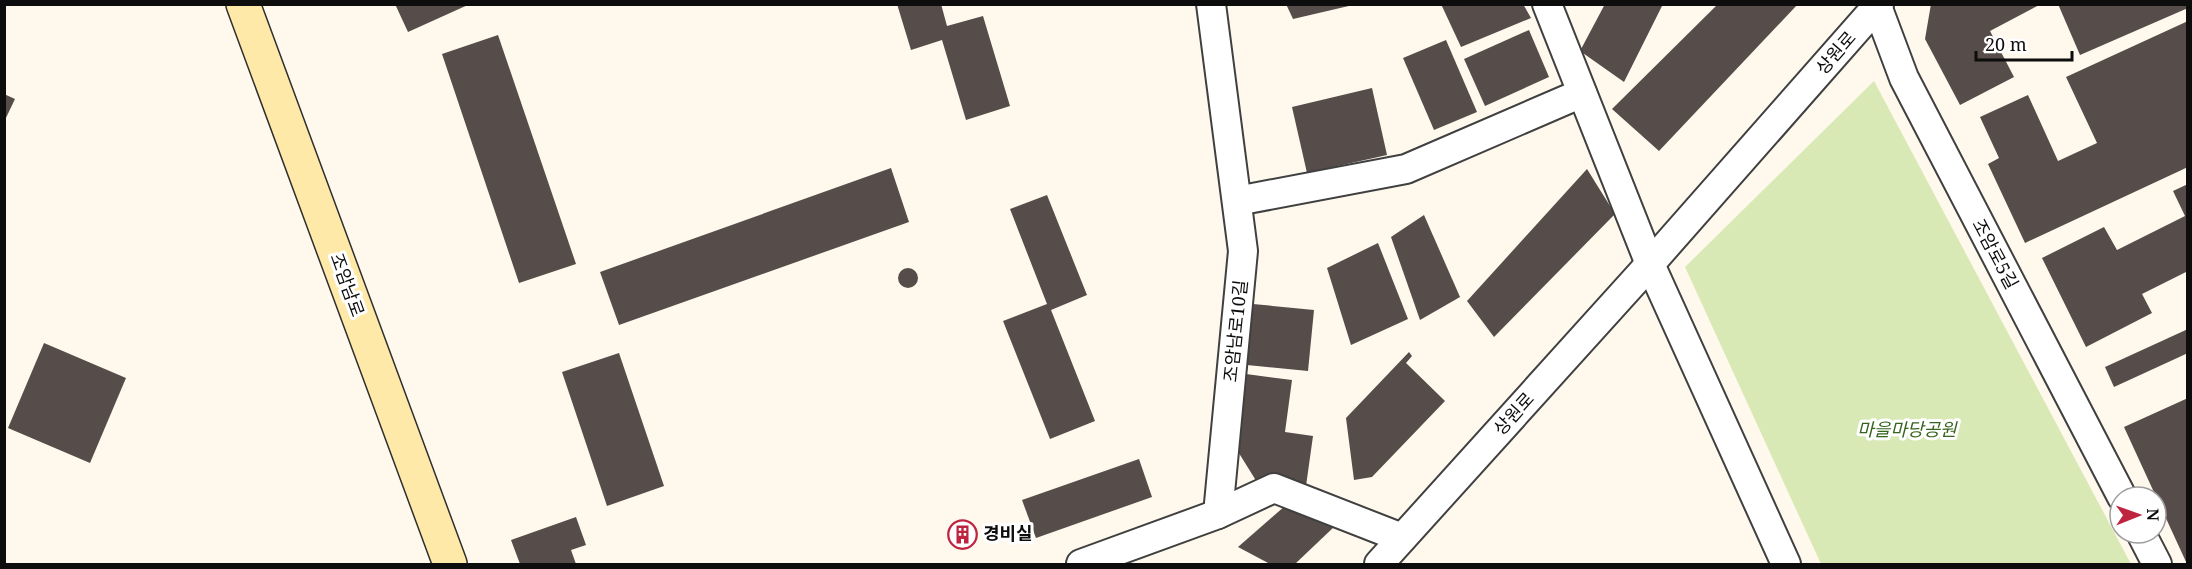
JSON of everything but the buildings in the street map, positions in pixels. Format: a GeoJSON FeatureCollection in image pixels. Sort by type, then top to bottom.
{"type":"FeatureCollection","features":[{"type":"Feature","properties":{"kind":"main road","name":"조암남로"},"geometry":{"type":"LineString","coordinates":[[243,4],[450,564]]}},
{"type":"Feature","properties":{"kind":"street","name":"조암남로10길"},"geometry":{"type":"LineString","coordinates":[[1211,4],[1244,251],[1218,514]]}},
{"type":"Feature","properties":{"kind":"street"},"geometry":{"type":"LineString","coordinates":[[1547,4],[1650,264],[1786,564]]}},
{"type":"Feature","properties":{"kind":"street","name":"상원로"},"geometry":{"type":"LineString","coordinates":[[1379,564],[1650,264],[1878,5]]}},
{"type":"Feature","properties":{"kind":"street","name":"조암로5길"},"geometry":{"type":"LineString","coordinates":[[1878,5],[1904,78],[2116,485]]}},
{"type":"Feature","properties":{"kind":"street"},"geometry":{"type":"LineString","coordinates":[[1237,201],[1406,169],[1582,93]]}},
{"type":"Feature","properties":{"kind":"street"},"geometry":{"type":"LineString","coordinates":[[1081,564],[1218,514],[1274,488],[1402,538]]}},
{"type":"Feature","properties":{"kind":"street"},"geometry":{"type":"LineString","coordinates":[[2147,545],[2157,564]]}},
{"type":"Feature","properties":{"kind":"green space","name":"마을마당공원"},"geometry":{"type":"Polygon","coordinates":[[[1874,81],[2108,521],[2108,545],[2121,545],[2131,564],[1821,564],[1685,267],[1874,81]]]}},
{"type":"Feature","properties":{"kind":"place","name":"경비실"},"geometry":{"type":"Point","coordinates":[962,534]}}]}
